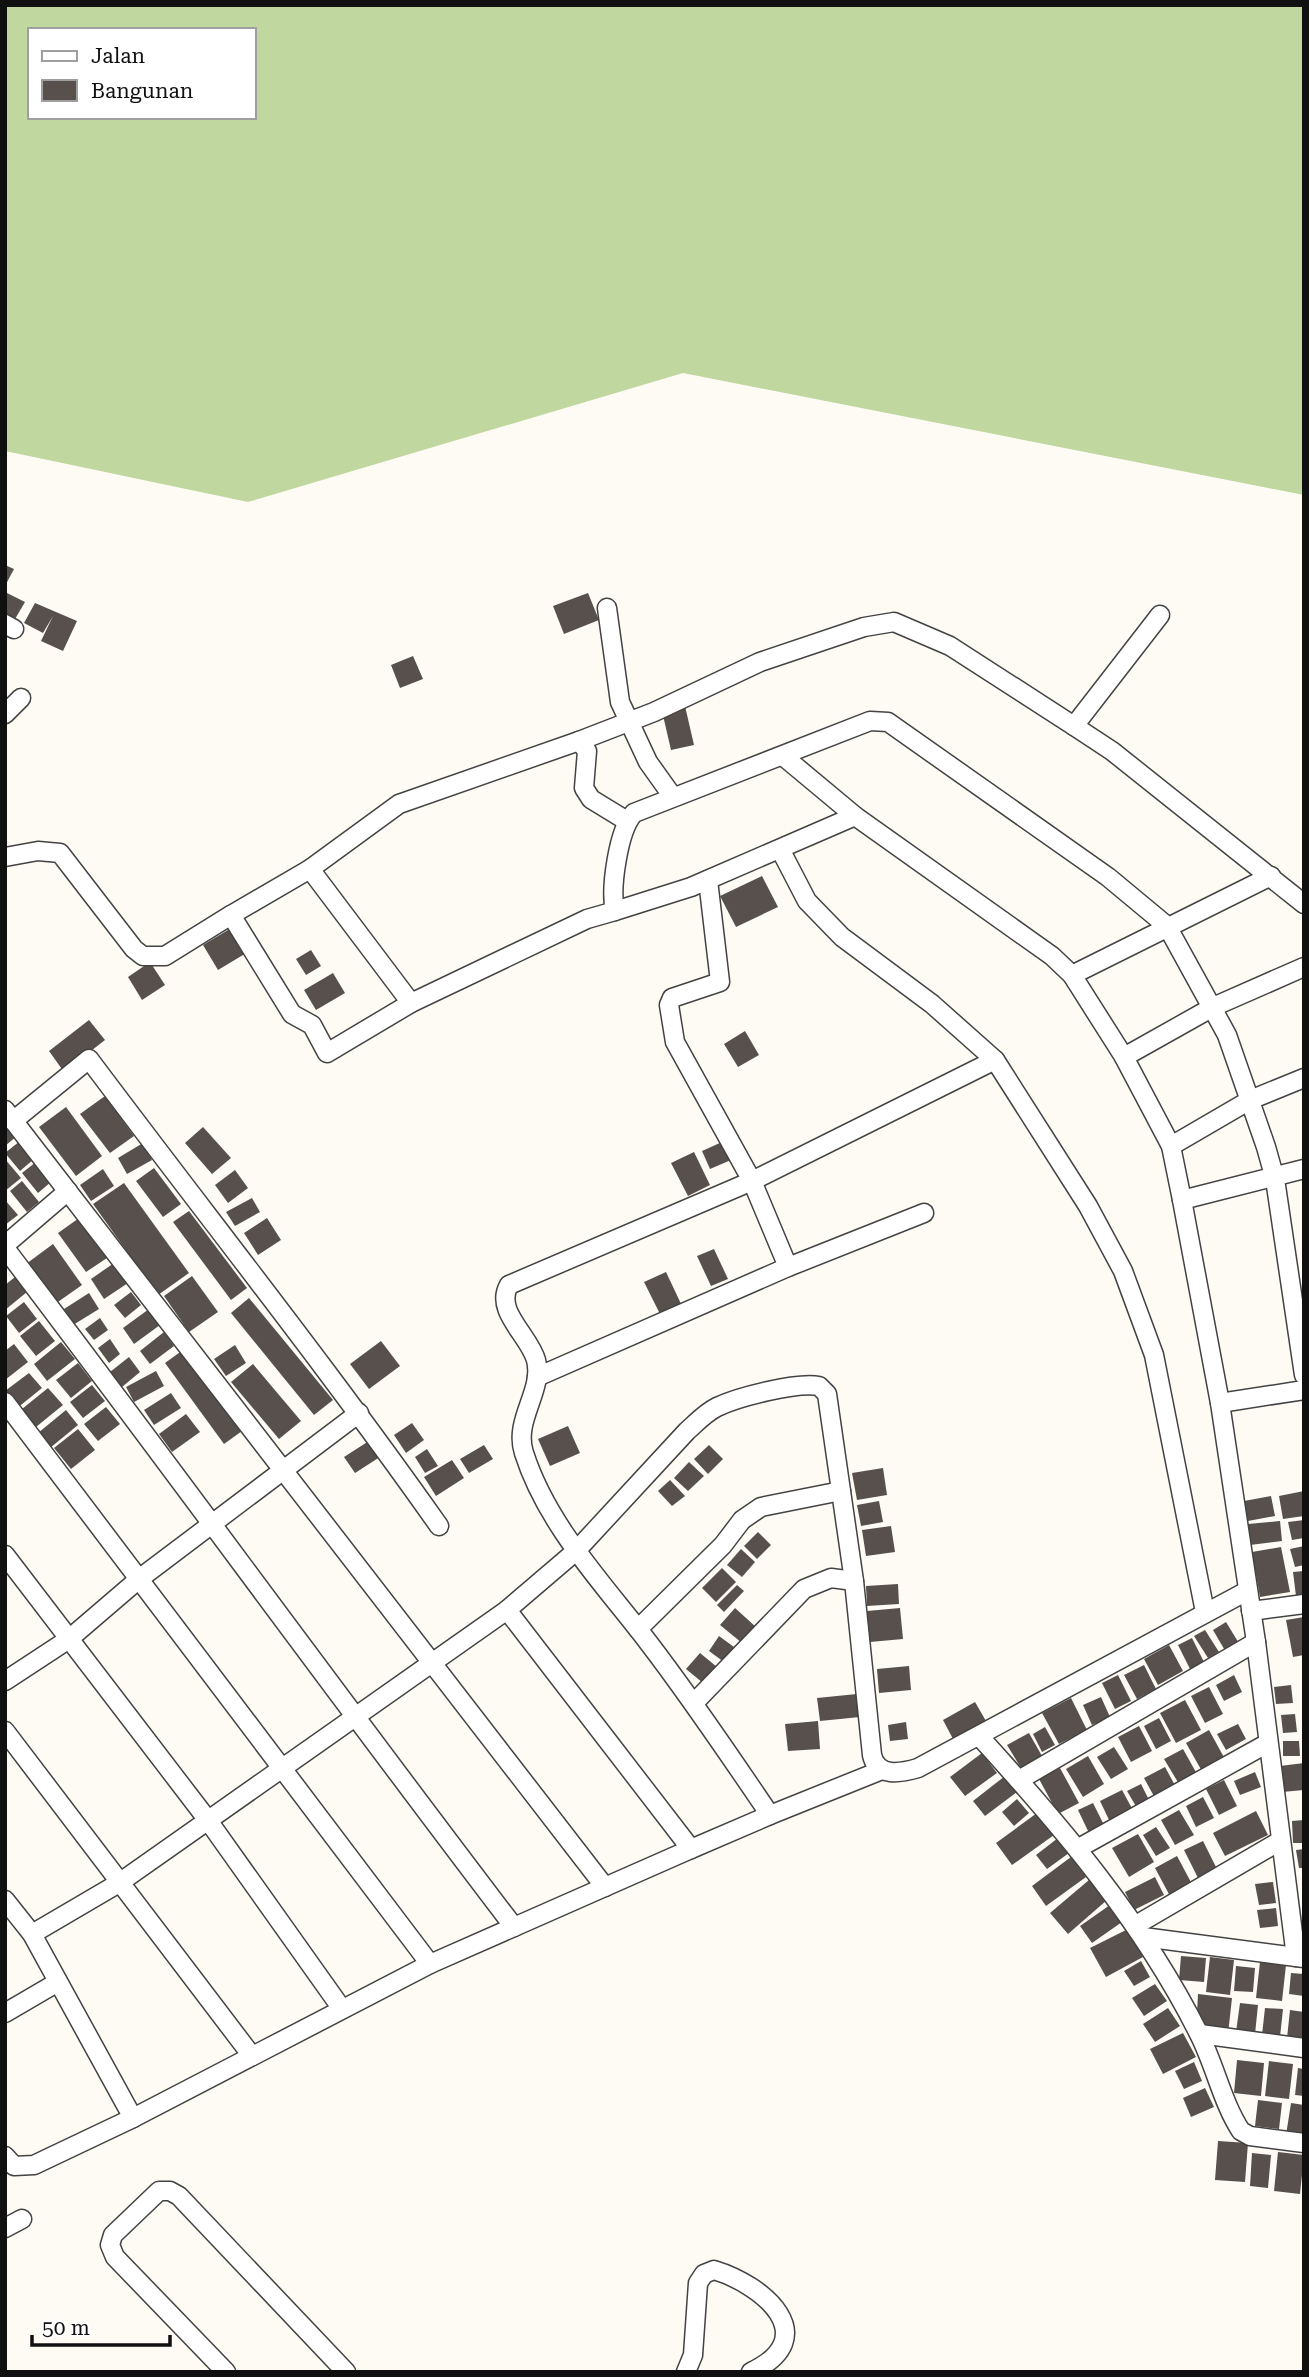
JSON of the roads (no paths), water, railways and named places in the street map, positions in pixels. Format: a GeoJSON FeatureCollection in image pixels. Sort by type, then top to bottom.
{"type":"FeatureCollection","features":[{"type":"Feature","properties":{"kind":"street"},"geometry":{"type":"LineString","coordinates":[[607,608],[620,702],[648,762],[673,797]]}},
{"type":"Feature","properties":{"kind":"street"},"geometry":{"type":"LineString","coordinates":[[1074,726],[1160,615]]}},
{"type":"Feature","properties":{"kind":"street"},"geometry":{"type":"LineString","coordinates":[[5,857],[38,851],[60,853],[134,950],[143,956],[165,956],[310,869],[399,804],[654,712],[760,662],[864,627],[894,622],[950,646],[1074,726],[1304,904]]}},
{"type":"Feature","properties":{"kind":"street"},"geometry":{"type":"LineString","coordinates":[[5,714],[21,698]]}},
{"type":"Feature","properties":{"kind":"street"},"geometry":{"type":"LineString","coordinates":[[615,911],[613,900],[627,821],[634,813],[870,721],[888,722],[1108,877],[1167,926],[1213,1007],[1237,1060],[1275,1179],[1304,1375]]}},
{"type":"Feature","properties":{"kind":"street"},"geometry":{"type":"LineString","coordinates":[[579,741],[587,751],[584,788],[591,799],[627,821]]}},
{"type":"Feature","properties":{"kind":"street"},"geometry":{"type":"LineString","coordinates":[[783,756],[855,816],[1052,956],[1072,975],[1124,1058],[1171,1146],[1220,1403],[1256,1642],[1280,1841],[1300,1957],[1139,1931]]}},
{"type":"Feature","properties":{"kind":"street"},"geometry":{"type":"LineString","coordinates":[[231,915],[292,1014],[312,1025],[327,1053],[411,1003],[587,919],[708,880],[855,816]]}},
{"type":"Feature","properties":{"kind":"street"},"geometry":{"type":"LineString","coordinates":[[780,849],[807,901],[842,937],[932,1004],[995,1060],[1088,1206],[1123,1272],[1154,1355],[1205,1612]]}},
{"type":"Feature","properties":{"kind":"street"},"geometry":{"type":"LineString","coordinates":[[310,869],[411,1003]]}},
{"type":"Feature","properties":{"kind":"street"},"geometry":{"type":"LineString","coordinates":[[1072,975],[1271,876]]}},
{"type":"Feature","properties":{"kind":"street"},"geometry":{"type":"LineString","coordinates":[[708,880],[720,982],[672,998],[669,1012],[676,1042],[752,1181],[789,1267]]}},
{"type":"Feature","properties":{"kind":"street"},"geometry":{"type":"LineString","coordinates":[[1124,1058],[1213,1007],[1304,967]]}},
{"type":"Feature","properties":{"kind":"street"},"geometry":{"type":"LineString","coordinates":[[439,1526],[359,1413],[270,1301],[89,1059],[9,1116],[285,1469],[605,1887]]}},
{"type":"Feature","properties":{"kind":"street"},"geometry":{"type":"LineString","coordinates":[[770,1815],[694,1703],[576,1551],[542,1498],[523,1449],[523,1421],[537,1377],[533,1352],[505,1303],[509,1285],[752,1181],[995,1060]]}},
{"type":"Feature","properties":{"kind":"street"},"geometry":{"type":"LineString","coordinates":[[1171,1146],[1250,1100],[1304,1079]]}},
{"type":"Feature","properties":{"kind":"street"},"geometry":{"type":"LineString","coordinates":[[1182,1200],[1275,1179],[1304,1169]]}},
{"type":"Feature","properties":{"kind":"street"},"geometry":{"type":"LineString","coordinates":[[68,1191],[5,1246],[215,1523],[355,1718],[514,1927]]}},
{"type":"Feature","properties":{"kind":"street"},"geometry":{"type":"LineString","coordinates":[[537,1377],[789,1267],[924,1213]]}},
{"type":"Feature","properties":{"kind":"street"},"geometry":{"type":"LineString","coordinates":[[32,1934],[119,1883],[507,1610],[576,1551],[703,1416],[714,1408],[743,1399],[801,1386],[823,1388],[827,1394],[854,1581],[872,1755],[875,1764],[882,1770],[895,1773],[918,1768],[1247,1591]]}},
{"type":"Feature","properties":{"kind":"street"},"geometry":{"type":"LineString","coordinates":[[1220,1403],[1304,1390]]}},
{"type":"Feature","properties":{"kind":"street"},"geometry":{"type":"LineString","coordinates":[[5,1402],[430,1964]]}},
{"type":"Feature","properties":{"kind":"street"},"geometry":{"type":"LineString","coordinates":[[5,1681],[69,1639],[139,1579],[359,1413]]}},
{"type":"Feature","properties":{"kind":"street"},"geometry":{"type":"LineString","coordinates":[[638,1629],[723,1545],[742,1520],[761,1507],[841,1490]]}},
{"type":"Feature","properties":{"kind":"street"},"geometry":{"type":"LineString","coordinates":[[5,1555],[207,1819],[342,2009]]}},
{"type":"Feature","properties":{"kind":"street"},"geometry":{"type":"LineString","coordinates":[[694,1703],[804,1589],[831,1578],[854,1581]]}},
{"type":"Feature","properties":{"kind":"street"},"geometry":{"type":"LineString","coordinates":[[1251,1611],[1304,1604]]}},
{"type":"Feature","properties":{"kind":"street"},"geometry":{"type":"LineString","coordinates":[[507,1610],[691,1849]]}},
{"type":"Feature","properties":{"kind":"street"},"geometry":{"type":"LineString","coordinates":[[1019,1780],[1256,1642]]}},
{"type":"Feature","properties":{"kind":"street"},"geometry":{"type":"LineString","coordinates":[[5,1731],[252,2056]]}},
{"type":"Feature","properties":{"kind":"street"},"geometry":{"type":"LineString","coordinates":[[979,1736],[1077,1849],[1139,1931],[1200,2034],[1241,2131],[1250,2136],[1304,2143]]}},
{"type":"Feature","properties":{"kind":"street"},"geometry":{"type":"LineString","coordinates":[[1077,1849],[1268,1743]]}},
{"type":"Feature","properties":{"kind":"street"},"geometry":{"type":"LineString","coordinates":[[5,2156],[14,2166],[26,2167],[132,2118],[430,1964],[770,1815],[882,1770]]}},
{"type":"Feature","properties":{"kind":"street"},"geometry":{"type":"LineString","coordinates":[[1139,1931],[1280,1841]]}},
{"type":"Feature","properties":{"kind":"street"},"geometry":{"type":"LineString","coordinates":[[5,1900],[32,1934],[132,2118]]}},
{"type":"Feature","properties":{"kind":"street"},"geometry":{"type":"LineString","coordinates":[[5,2013],[58,1982]]}},
{"type":"Feature","properties":{"kind":"street"},"geometry":{"type":"LineString","coordinates":[[1200,2034],[1304,2048]]}},
{"type":"Feature","properties":{"kind":"street"},"geometry":{"type":"LineString","coordinates":[[226,2372],[115,2257],[110,2245],[113,2235],[159,2191],[170,2191],[179,2196],[346,2372]]}},
{"type":"Feature","properties":{"kind":"street"},"geometry":{"type":"LineString","coordinates":[[5,2228],[22,2219]]}},
{"type":"Feature","properties":{"kind":"street"},"geometry":{"type":"LineString","coordinates":[[686,2372],[693,2355],[698,2283],[704,2274],[714,2270],[753,2286],[768,2297],[781,2314],[785,2331],[781,2349],[771,2362],[751,2372]]}}]}
